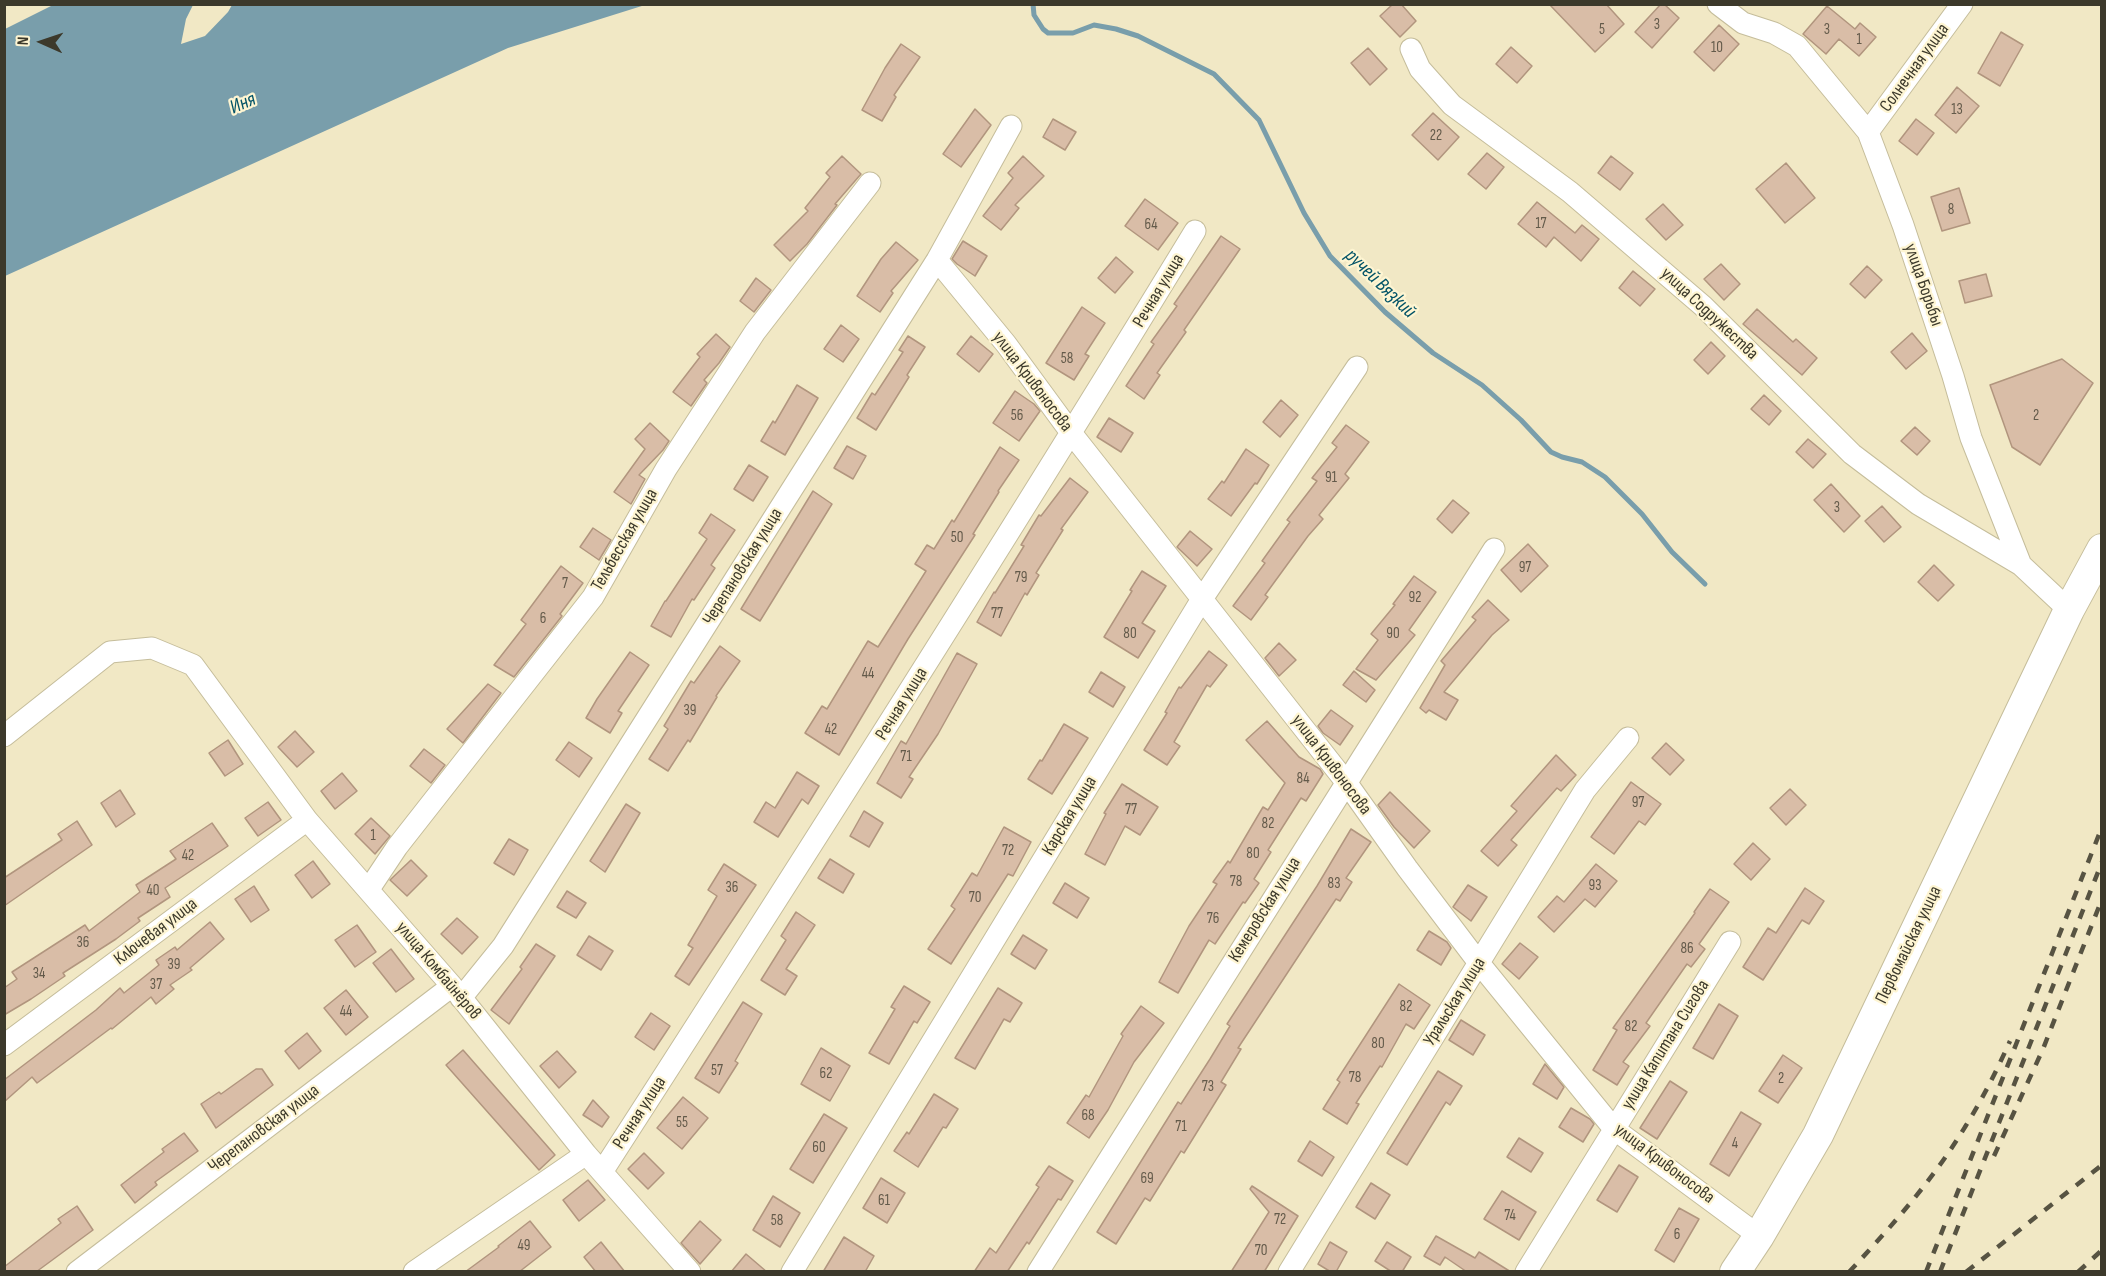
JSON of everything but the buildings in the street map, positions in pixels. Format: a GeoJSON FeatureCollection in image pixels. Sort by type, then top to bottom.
{"type":"FeatureCollection","features":[{"type":"Feature","properties":{"kind":"main road","name":"Первомайская улица"},"geometry":{"type":"LineString","coordinates":[[1735,1272],[1759,1236],[1818,1135],[2069,610],[2102,549]]}},
{"type":"Feature","properties":{"kind":"street","name":"улица Борьбы"},"geometry":{"type":"LineString","coordinates":[[1718,4],[1743,23],[1774,33],[1797,45],[1868,132],[1903,225],[1971,438],[2021,565],[2069,610]]}},
{"type":"Feature","properties":{"kind":"street","name":"Солнечная улица"},"geometry":{"type":"LineString","coordinates":[[1868,132],[1962,4]]}},
{"type":"Feature","properties":{"kind":"street","name":"улица Содружества"},"geometry":{"type":"LineString","coordinates":[[1411,49],[1420,69],[1452,105],[1570,192],[1703,306],[1852,454],[1918,504],[2021,565]]}},
{"type":"Feature","properties":{"kind":"street","name":"Черепановская улица"},"geometry":{"type":"LineString","coordinates":[[77,1272],[457,992],[503,946],[938,260],[1011,126]]}},
{"type":"Feature","properties":{"kind":"street","name":"Тельбесская улица"},"geometry":{"type":"LineString","coordinates":[[369,889],[397,848],[593,597],[666,469],[755,332],[870,183]]}},
{"type":"Feature","properties":{"kind":"street","name":"Речная улица"},"geometry":{"type":"LineString","coordinates":[[602,1172],[826,826],[1072,434],[1195,231]]}},
{"type":"Feature","properties":{"kind":"street","name":"улица Кривоносова"},"geometry":{"type":"LineString","coordinates":[[938,260],[1346,783],[1479,963],[1614,1129],[1759,1236]]}},
{"type":"Feature","properties":{"kind":"street","name":"Карская улица"},"geometry":{"type":"LineString","coordinates":[[792,1272],[1202,600],[1357,367]]}},
{"type":"Feature","properties":{"kind":"street","name":"Кемеровская улица"},"geometry":{"type":"LineString","coordinates":[[1038,1272],[1494,549]]}},
{"type":"Feature","properties":{"kind":"street","name":"улица Комбайнёров"},"geometry":{"type":"LineString","coordinates":[[4,736],[110,652],[152,648],[193,665],[307,819],[457,992],[586,1154],[690,1272]]}},
{"type":"Feature","properties":{"kind":"street","name":"Уральская улица"},"geometry":{"type":"LineString","coordinates":[[1289,1272],[1585,790],[1628,738]]}},
{"type":"Feature","properties":{"kind":"street","name":"Ключевая улица"},"geometry":{"type":"LineString","coordinates":[[4,1046],[307,819]]}},
{"type":"Feature","properties":{"kind":"street","name":"улица Капитана Сигова"},"geometry":{"type":"LineString","coordinates":[[1526,1272],[1730,942]]}},
{"type":"Feature","properties":{"kind":"street","name":"Речная улица"},"geometry":{"type":"LineString","coordinates":[[414,1272],[586,1154]]}},
{"type":"Feature","properties":{"kind":"water","name":"Иня"},"geometry":{"type":"Polygon","coordinates":[[[55,4],[193,5],[186,19],[181,44],[205,36],[232,5],[645,5],[508,48],[5,276],[5,29],[55,4]]]}},
{"type":"Feature","properties":{"kind":"waterway","name":"ручей Вязкий"},"geometry":{"type":"LineString","coordinates":[[1033,4],[1034,15],[1048,33],[1073,33],[1094,25],[1116,29],[1138,36],[1214,74],[1259,120],[1304,213],[1330,256],[1385,312],[1433,353],[1482,385],[1521,420],[1551,452],[1582,462],[1605,477],[1642,514],[1672,552],[1705,584]]}},
{"type":"Feature","properties":{"kind":"railway"},"geometry":{"type":"LineString","coordinates":[[1926,1272],[2102,827]]}},
{"type":"Feature","properties":{"kind":"railway"},"geometry":{"type":"LineString","coordinates":[[1940,1272],[2102,862]]}},
{"type":"Feature","properties":{"kind":"railway"},"geometry":{"type":"LineString","coordinates":[[1994,1156],[2043,1049],[2102,899]]}},
{"type":"Feature","properties":{"kind":"railway"},"geometry":{"type":"LineString","coordinates":[[1849,1272],[1896,1220],[1953,1147],[1995,1074],[2010,1041]]}},
{"type":"Feature","properties":{"kind":"railway"},"geometry":{"type":"LineString","coordinates":[[1966,1272],[2102,1165]]}},
{"type":"Feature","properties":{"kind":"railway"},"geometry":{"type":"LineString","coordinates":[[2078,1272],[2102,1250]]}}]}
